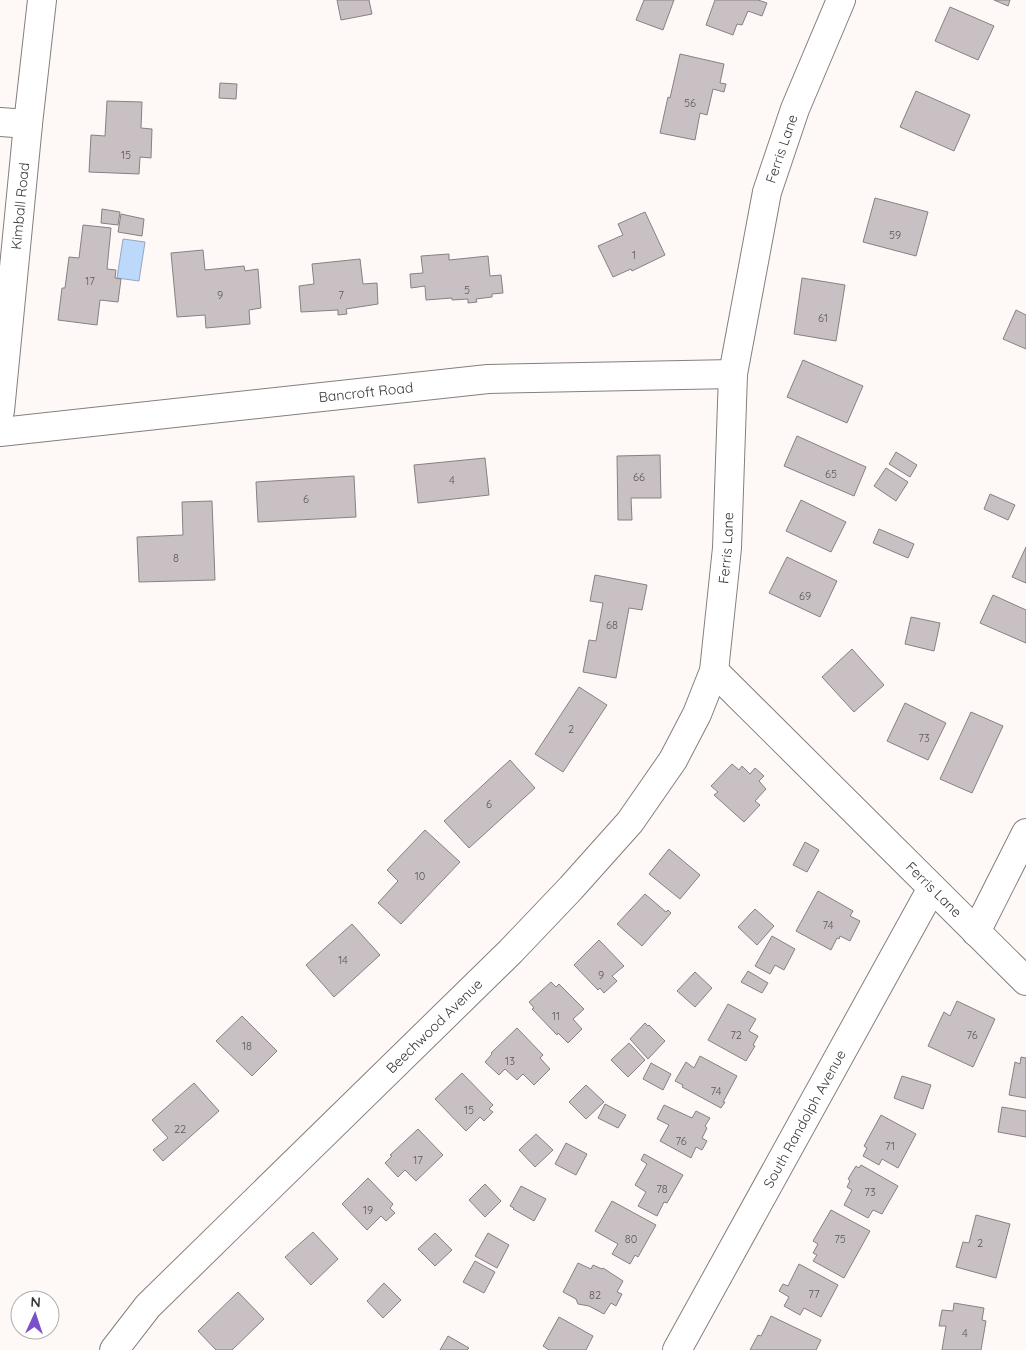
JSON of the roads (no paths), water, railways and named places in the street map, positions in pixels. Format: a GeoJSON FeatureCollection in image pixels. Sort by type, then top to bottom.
{"type":"FeatureCollection","features":[{"type":"Feature","properties":{"kind":"street","name":"Kimball Road"},"geometry":{"type":"LineString","coordinates":[[0,411],[42,0]]}},
{"type":"Feature","properties":{"kind":"street","name":"Ferris Lane"},"geometry":{"type":"LineString","coordinates":[[841,0],[795,109],[767,192],[733,374],[727,548],[714,671],[1026,982]]}},
{"type":"Feature","properties":{"kind":"street"},"geometry":{"type":"LineString","coordinates":[[0,122],[28,124]]}},
{"type":"Feature","properties":{"kind":"street","name":"Bancroft Road"},"geometry":{"type":"LineString","coordinates":[[0,432],[488,379],[733,374]]}},
{"type":"Feature","properties":{"kind":"street","name":"Beechwood Avenue"},"geometry":{"type":"LineString","coordinates":[[114,1350],[148,1306],[572,888],[630,822],[673,760],[697,714],[714,671]]}},
{"type":"Feature","properties":{"kind":"street"},"geometry":{"type":"LineString","coordinates":[[976,932],[1026,833]]}},
{"type":"Feature","properties":{"kind":"street","name":"South Randolph Avenue"},"geometry":{"type":"LineString","coordinates":[[676,1350],[932,888]]}},
{"type":"Feature","properties":{"kind":"water"},"geometry":{"type":"Polygon","coordinates":[[[123,239],[145,242],[139,281],[117,278],[123,239]]]}}]}
